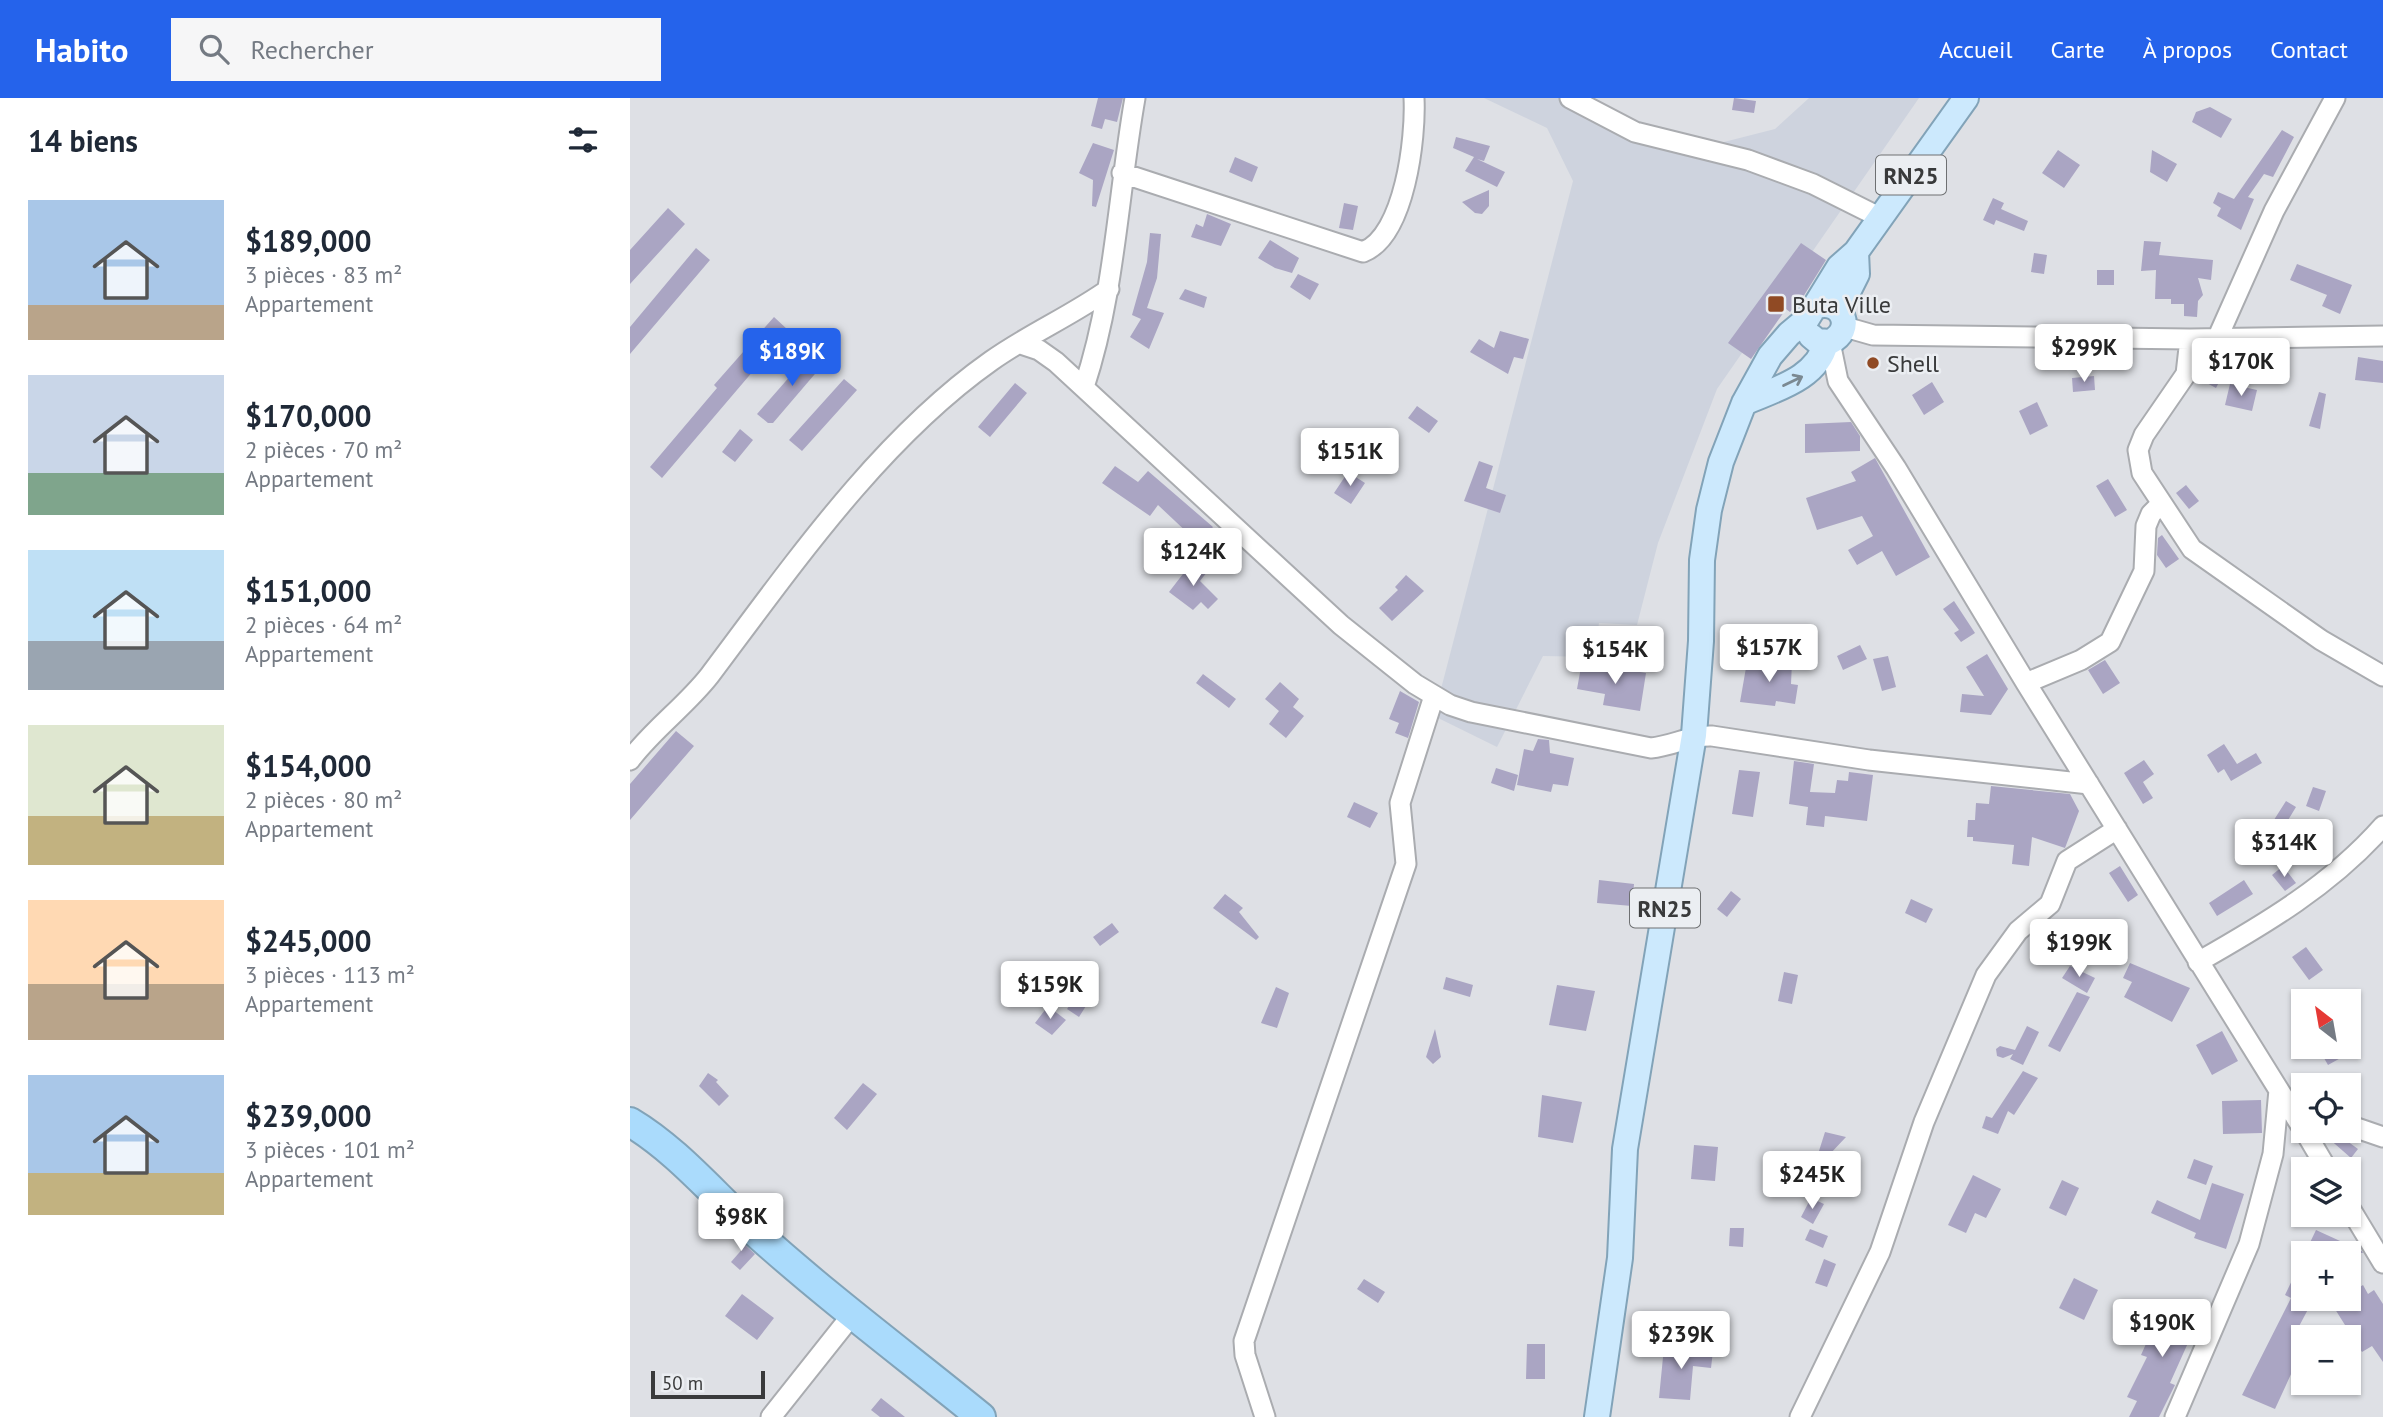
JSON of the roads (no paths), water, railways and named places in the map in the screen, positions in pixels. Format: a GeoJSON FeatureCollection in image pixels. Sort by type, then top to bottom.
{"type":"FeatureCollection","features":[{"type":"Feature","properties":{"kind":"highway"},"geometry":{"type":"LineString","coordinates":[[630,1122],[663,1143],[754,1231],[852,1315],[981,1417]]}},
{"type":"Feature","properties":{"kind":"main road","name":"RN25"},"geometry":{"type":"LineString","coordinates":[[1744,403],[1813,369],[1822,357],[1827,324],[1857,274],[1856,252],[1966,98]]}},
{"type":"Feature","properties":{"kind":"main road","name":"RN25"},"geometry":{"type":"LineString","coordinates":[[1597,1417],[1619,1258],[1625,1149],[1693,736],[1701,641],[1702,560],[1709,510],[1721,462],[1744,403],[1770,356],[1789,334],[1827,324]]}},
{"type":"Feature","properties":{"kind":"street"},"geometry":{"type":"LineString","coordinates":[[1084,387],[1109,289],[1122,173],[1135,98]]}},
{"type":"Feature","properties":{"kind":"street"},"geometry":{"type":"LineString","coordinates":[[1122,173],[1363,252],[1378,241],[1398,208],[1412,159],[1416,129],[1414,98]]}},
{"type":"Feature","properties":{"kind":"street"},"geometry":{"type":"LineString","coordinates":[[1570,98],[1635,132],[1748,160],[1813,184],[1881,218]]}},
{"type":"Feature","properties":{"kind":"street"},"geometry":{"type":"LineString","coordinates":[[2217,339],[2274,211],[2334,98]]}},
{"type":"Feature","properties":{"kind":"street"},"geometry":{"type":"LineString","coordinates":[[630,760],[708,677],[774,587],[888,455],[992,360],[1109,289]]}},
{"type":"Feature","properties":{"kind":"street"},"geometry":{"type":"LineString","coordinates":[[2291,1103],[2279,1090],[2198,962],[1896,468],[1838,381],[1827,324],[1873,335],[2190,339],[2383,336]]}},
{"type":"Feature","properties":{"kind":"street"},"geometry":{"type":"LineString","coordinates":[[2190,339],[2186,373],[2144,435],[2138,450],[2142,473],[2185,541],[2207,561],[2344,655],[2383,676]]}},
{"type":"Feature","properties":{"kind":"street"},"geometry":{"type":"LineString","coordinates":[[1021,344],[1039,350],[1056,362],[1341,625],[1434,696],[1450,705],[1501,720],[1651,748],[1668,747],[1693,736],[1733,738],[1869,760],[2088,784]]}},
{"type":"Feature","properties":{"kind":"street"},"geometry":{"type":"LineString","coordinates":[[2026,683],[2081,660],[2110,642],[2144,571],[2146,526],[2151,514],[2161,504]]}},
{"type":"Feature","properties":{"kind":"street"},"geometry":{"type":"LineString","coordinates":[[1265,1417],[1245,1355],[1244,1341],[1406,864],[1400,803],[1434,696]]}},
{"type":"Feature","properties":{"kind":"street"},"geometry":{"type":"LineString","coordinates":[[2198,962],[2311,892],[2354,859],[2383,826]]}},
{"type":"Feature","properties":{"kind":"street"},"geometry":{"type":"LineString","coordinates":[[1800,1417],[1880,1252],[1924,1122],[1986,975],[2018,931],[2050,904],[2067,861],[2117,829]]}},
{"type":"Feature","properties":{"kind":"street"},"geometry":{"type":"LineString","coordinates":[[2175,1417],[2252,1233],[2273,1154],[2279,1090]]}},
{"type":"Feature","properties":{"kind":"street"},"geometry":{"type":"LineString","coordinates":[[2361,1129],[2383,1137]]}},
{"type":"Feature","properties":{"kind":"street"},"geometry":{"type":"LineString","coordinates":[[2361,1227],[2383,1264]]}},
{"type":"Feature","properties":{"kind":"street"},"geometry":{"type":"LineString","coordinates":[[771,1417],[852,1315]]}},
{"type":"Feature","properties":{"kind":"place","name":"Buta Ville"},"geometry":{"type":"Point","coordinates":[1776,304]}},
{"type":"Feature","properties":{"kind":"place","name":"Shell"},"geometry":{"type":"Point","coordinates":[1873,363]}}]}
